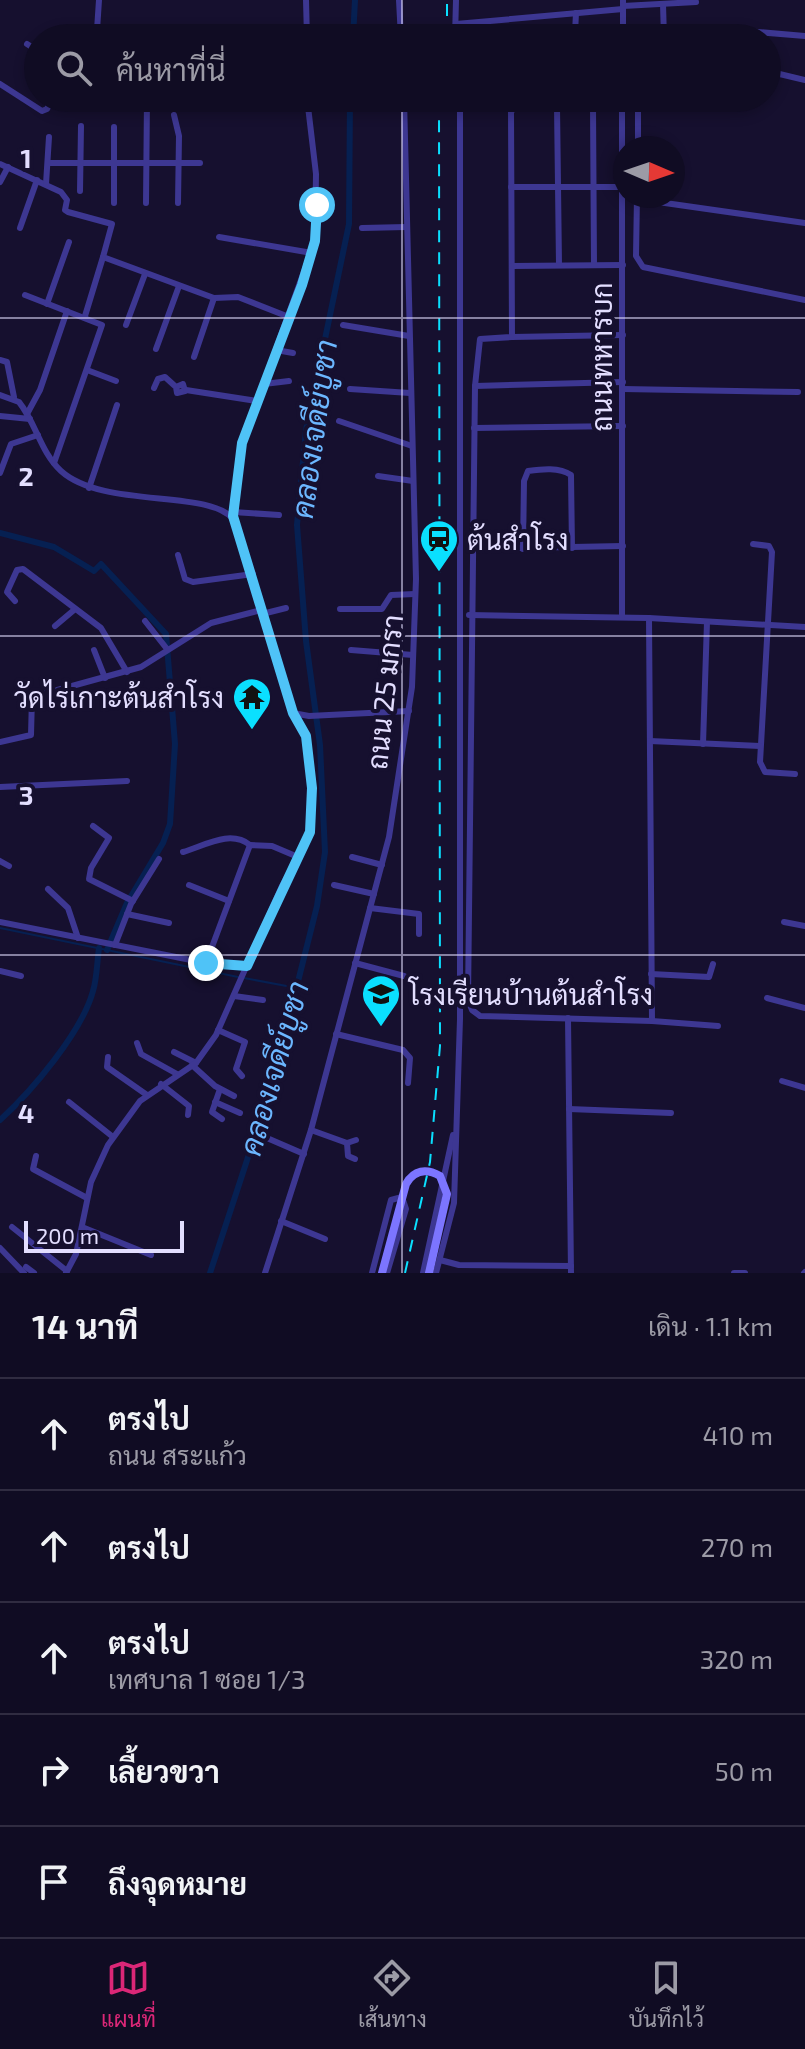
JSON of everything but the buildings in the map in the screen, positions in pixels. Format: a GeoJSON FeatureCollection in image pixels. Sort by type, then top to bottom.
{"type":"FeatureCollection","features":[{"type":"Feature","properties":{"kind":"street"},"geometry":{"type":"LineString","coordinates":[[97,24],[99,0]]}},
{"type":"Feature","properties":{"kind":"street"},"geometry":{"type":"LineString","coordinates":[[306,0],[307,24]]}},
{"type":"Feature","properties":{"kind":"street"},"geometry":{"type":"LineString","coordinates":[[399,0],[400,24]]}},
{"type":"Feature","properties":{"kind":"street"},"geometry":{"type":"LineString","coordinates":[[456,0],[456,24],[576,13],[623,5],[696,2]]}},
{"type":"Feature","properties":{"kind":"street"},"geometry":{"type":"LineString","coordinates":[[663,4],[664,24]]}},
{"type":"Feature","properties":{"kind":"street"},"geometry":{"type":"LineString","coordinates":[[575,24],[576,13]]}},
{"type":"Feature","properties":{"kind":"street"},"geometry":{"type":"LineString","coordinates":[[781,34],[805,36]]}},
{"type":"Feature","properties":{"kind":"street"},"geometry":{"type":"LineString","coordinates":[[781,74],[805,80]]}},
{"type":"Feature","properties":{"kind":"street"},"geometry":{"type":"LineString","coordinates":[[0,84],[24,99]]}},
{"type":"Feature","properties":{"kind":"street"},"geometry":{"type":"LineString","coordinates":[[146,203],[147,112]]}},
{"type":"Feature","properties":{"kind":"street"},"geometry":{"type":"LineString","coordinates":[[12,1227],[66,1272],[76,1254],[96,1169],[113,1137],[147,1095],[194,1064],[218,1030],[310,832],[313,809],[309,753],[301,722],[293,713],[233,516],[239,453],[312,253],[317,227],[317,190],[309,112]]}},
{"type":"Feature","properties":{"kind":"street","name":"ถนน 25 มกรา"},"geometry":{"type":"LineString","coordinates":[[265,1273],[311,1130],[382,865],[409,711],[415,594],[404,112]]}},
{"type":"Feature","properties":{"kind":"street"},"geometry":{"type":"LineString","coordinates":[[436,1273],[454,1203],[456,1111],[462,614],[460,112]]}},
{"type":"Feature","properties":{"kind":"street"},"geometry":{"type":"LineString","coordinates":[[511,112],[512,337]]}},
{"type":"Feature","properties":{"kind":"street"},"geometry":{"type":"LineString","coordinates":[[557,112],[559,265]]}},
{"type":"Feature","properties":{"kind":"street"},"geometry":{"type":"LineString","coordinates":[[593,112],[594,265]]}},
{"type":"Feature","properties":{"kind":"street","name":"ถนนทหารบก"},"geometry":{"type":"LineString","coordinates":[[622,112],[622,136]]}},
{"type":"Feature","properties":{"kind":"street"},"geometry":{"type":"LineString","coordinates":[[638,112],[638,136]]}},
{"type":"Feature","properties":{"kind":"street"},"geometry":{"type":"LineString","coordinates":[[174,115],[179,136],[178,203]]}},
{"type":"Feature","properties":{"kind":"street"},"geometry":{"type":"LineString","coordinates":[[80,191],[81,126]]}},
{"type":"Feature","properties":{"kind":"street"},"geometry":{"type":"LineString","coordinates":[[114,127],[114,203]]}},
{"type":"Feature","properties":{"kind":"street"},"geometry":{"type":"LineString","coordinates":[[46,184],[49,137]]}},
{"type":"Feature","properties":{"kind":"street"},"geometry":{"type":"LineString","coordinates":[[48,163],[200,163]]}},
{"type":"Feature","properties":{"kind":"street"},"geometry":{"type":"LineString","coordinates":[[0,182],[4,166],[46,184],[66,197],[68,212],[112,224],[85,316]]}},
{"type":"Feature","properties":{"kind":"street"},"geometry":{"type":"LineString","coordinates":[[20,228],[37,180]]}},
{"type":"Feature","properties":{"kind":"street"},"geometry":{"type":"LineString","coordinates":[[511,187],[613,187]]}},
{"type":"Feature","properties":{"kind":"street"},"geometry":{"type":"LineString","coordinates":[[685,205],[805,223]]}},
{"type":"Feature","properties":{"kind":"street","name":"ถนนทหารบก"},"geometry":{"type":"LineString","coordinates":[[622,208],[622,617]]}},
{"type":"Feature","properties":{"kind":"street"},"geometry":{"type":"LineString","coordinates":[[637,208],[636,256],[643,267],[805,300]]}},
{"type":"Feature","properties":{"kind":"street"},"geometry":{"type":"LineString","coordinates":[[362,228],[406,227]]}},
{"type":"Feature","properties":{"kind":"street"},"geometry":{"type":"LineString","coordinates":[[219,237],[312,253]]}},
{"type":"Feature","properties":{"kind":"street"},"geometry":{"type":"LineString","coordinates":[[47,304],[69,242]]}},
{"type":"Feature","properties":{"kind":"street"},"geometry":{"type":"LineString","coordinates":[[103,257],[214,298],[238,297],[289,317]]}},
{"type":"Feature","properties":{"kind":"street"},"geometry":{"type":"LineString","coordinates":[[512,266],[623,265]]}},
{"type":"Feature","properties":{"kind":"street"},"geometry":{"type":"LineString","coordinates":[[126,325],[145,274]]}},
{"type":"Feature","properties":{"kind":"street"},"geometry":{"type":"LineString","coordinates":[[156,349],[179,286]]}},
{"type":"Feature","properties":{"kind":"street"},"geometry":{"type":"LineString","coordinates":[[25,295],[102,325],[54,463]]}},
{"type":"Feature","properties":{"kind":"street"},"geometry":{"type":"LineString","coordinates":[[194,357],[214,298]]}},
{"type":"Feature","properties":{"kind":"street"},"geometry":{"type":"LineString","coordinates":[[29,417],[67,311]]}},
{"type":"Feature","properties":{"kind":"street"},"geometry":{"type":"LineString","coordinates":[[343,325],[409,336]]}},
{"type":"Feature","properties":{"kind":"street"},"geometry":{"type":"LineString","coordinates":[[623,335],[480,339],[475,386],[471,549],[468,1000],[472,1010],[491,1018],[568,1018],[718,1026]]}},
{"type":"Feature","properties":{"kind":"street"},"geometry":{"type":"LineString","coordinates":[[276,350],[293,353]]}},
{"type":"Feature","properties":{"kind":"street"},"geometry":{"type":"LineString","coordinates":[[0,360],[7,362],[14,397],[29,417],[54,463],[89,488],[126,497],[216,508],[233,516],[279,515]]}},
{"type":"Feature","properties":{"kind":"street"},"geometry":{"type":"LineString","coordinates":[[87,370],[116,381]]}},
{"type":"Feature","properties":{"kind":"street"},"geometry":{"type":"LineString","coordinates":[[154,388],[158,379],[163,377],[176,387],[181,384],[186,390],[257,401]]}},
{"type":"Feature","properties":{"kind":"street"},"geometry":{"type":"LineString","coordinates":[[264,384],[289,381]]}},
{"type":"Feature","properties":{"kind":"street"},"geometry":{"type":"LineString","coordinates":[[475,386],[623,386],[798,392]]}},
{"type":"Feature","properties":{"kind":"street"},"geometry":{"type":"LineString","coordinates":[[350,389],[410,393]]}},
{"type":"Feature","properties":{"kind":"street"},"geometry":{"type":"LineString","coordinates":[[0,395],[14,397]]}},
{"type":"Feature","properties":{"kind":"street"},"geometry":{"type":"LineString","coordinates":[[89,488],[117,405]]}},
{"type":"Feature","properties":{"kind":"street"},"geometry":{"type":"LineString","coordinates":[[0,416],[29,417]]}},
{"type":"Feature","properties":{"kind":"street"},"geometry":{"type":"LineString","coordinates":[[339,421],[412,446]]}},
{"type":"Feature","properties":{"kind":"street"},"geometry":{"type":"LineString","coordinates":[[474,428],[623,426]]}},
{"type":"Feature","properties":{"kind":"street"},"geometry":{"type":"LineString","coordinates":[[0,473],[11,444],[38,435]]}},
{"type":"Feature","properties":{"kind":"street"},"geometry":{"type":"LineString","coordinates":[[523,549],[524,481],[528,471],[534,470],[560,470],[571,475],[572,548]]}},
{"type":"Feature","properties":{"kind":"street"},"geometry":{"type":"LineString","coordinates":[[378,476],[413,481]]}},
{"type":"Feature","properties":{"kind":"street"},"geometry":{"type":"LineString","coordinates":[[753,544],[769,546],[772,552],[765,625],[760,762],[765,772],[795,774]]}},
{"type":"Feature","properties":{"kind":"street"},"geometry":{"type":"LineString","coordinates":[[471,549],[623,546]]}},
{"type":"Feature","properties":{"kind":"street"},"geometry":{"type":"LineString","coordinates":[[178,555],[181,570],[188,581],[253,574]]}},
{"type":"Feature","properties":{"kind":"street"},"geometry":{"type":"LineString","coordinates":[[15,601],[7,592],[15,573],[23,569],[46,583],[74,610],[106,634],[127,672]]}},
{"type":"Feature","properties":{"kind":"street"},"geometry":{"type":"LineString","coordinates":[[340,609],[382,609],[391,595],[415,594]]}},
{"type":"Feature","properties":{"kind":"street"},"geometry":{"type":"LineString","coordinates":[[0,742],[31,735],[32,697],[141,667],[211,623],[286,608]]}},
{"type":"Feature","properties":{"kind":"street"},"geometry":{"type":"LineString","coordinates":[[55,626],[74,610]]}},
{"type":"Feature","properties":{"kind":"street"},"geometry":{"type":"LineString","coordinates":[[462,614],[649,618],[805,627]]}},
{"type":"Feature","properties":{"kind":"street"},"geometry":{"type":"LineString","coordinates":[[649,618],[652,1021]]}},
{"type":"Feature","properties":{"kind":"street"},"geometry":{"type":"LineString","coordinates":[[145,621],[169,647]]}},
{"type":"Feature","properties":{"kind":"street"},"geometry":{"type":"LineString","coordinates":[[703,744],[707,622]]}},
{"type":"Feature","properties":{"kind":"street"},"geometry":{"type":"LineString","coordinates":[[94,650],[105,678]]}},
{"type":"Feature","properties":{"kind":"street"},"geometry":{"type":"LineString","coordinates":[[351,650],[413,655]]}},
{"type":"Feature","properties":{"kind":"street"},"geometry":{"type":"LineString","coordinates":[[293,713],[309,716],[409,711]]}},
{"type":"Feature","properties":{"kind":"street"},"geometry":{"type":"LineString","coordinates":[[650,741],[760,746]]}},
{"type":"Feature","properties":{"kind":"street"},"geometry":{"type":"LineString","coordinates":[[0,787],[127,781]]}},
{"type":"Feature","properties":{"kind":"street"},"geometry":{"type":"LineString","coordinates":[[93,826],[109,838],[89,871],[89,879],[131,899]]}},
{"type":"Feature","properties":{"kind":"street"},"geometry":{"type":"LineString","coordinates":[[183,852],[230,839],[243,840],[250,845],[272,846],[298,857]]}},
{"type":"Feature","properties":{"kind":"street"},"geometry":{"type":"LineString","coordinates":[[206,963],[250,845]]}},
{"type":"Feature","properties":{"kind":"street"},"geometry":{"type":"LineString","coordinates":[[352,857],[382,865]]}},
{"type":"Feature","properties":{"kind":"street"},"geometry":{"type":"LineString","coordinates":[[112,945],[131,899],[159,859]]}},
{"type":"Feature","properties":{"kind":"street"},"geometry":{"type":"LineString","coordinates":[[0,861],[9,866]]}},
{"type":"Feature","properties":{"kind":"street"},"geometry":{"type":"LineString","coordinates":[[189,885],[229,901]]}},
{"type":"Feature","properties":{"kind":"street"},"geometry":{"type":"LineString","coordinates":[[334,885],[374,894]]}},
{"type":"Feature","properties":{"kind":"street"},"geometry":{"type":"LineString","coordinates":[[48,889],[68,908],[78,938]]}},
{"type":"Feature","properties":{"kind":"street"},"geometry":{"type":"LineString","coordinates":[[370,908],[419,914],[419,934]]}},
{"type":"Feature","properties":{"kind":"street"},"geometry":{"type":"LineString","coordinates":[[127,914],[169,923]]}},
{"type":"Feature","properties":{"kind":"street"},"geometry":{"type":"LineString","coordinates":[[0,922],[206,963],[246,968]]}},
{"type":"Feature","properties":{"kind":"street"},"geometry":{"type":"LineString","coordinates":[[784,922],[805,926]]}},
{"type":"Feature","properties":{"kind":"street"},"geometry":{"type":"LineString","coordinates":[[355,963],[404,976]]}},
{"type":"Feature","properties":{"kind":"street"},"geometry":{"type":"LineString","coordinates":[[651,974],[709,977],[713,964]]}},
{"type":"Feature","properties":{"kind":"street"},"geometry":{"type":"LineString","coordinates":[[0,971],[21,976]]}},
{"type":"Feature","properties":{"kind":"street"},"geometry":{"type":"LineString","coordinates":[[234,996],[263,1000]]}},
{"type":"Feature","properties":{"kind":"street"},"geometry":{"type":"LineString","coordinates":[[767,998],[805,1008]]}},
{"type":"Feature","properties":{"kind":"street"},"geometry":{"type":"LineString","coordinates":[[440,1260],[503,1269],[571,1269],[568,1018]]}},
{"type":"Feature","properties":{"kind":"street"},"geometry":{"type":"LineString","coordinates":[[218,1030],[245,1042],[236,1069],[242,1076]]}},
{"type":"Feature","properties":{"kind":"street"},"geometry":{"type":"LineString","coordinates":[[336,1034],[403,1050],[410,1058],[408,1083]]}},
{"type":"Feature","properties":{"kind":"street"},"geometry":{"type":"LineString","coordinates":[[137,1043],[141,1054],[177,1074]]}},
{"type":"Feature","properties":{"kind":"street"},"geometry":{"type":"LineString","coordinates":[[166,1068],[177,1053],[194,1064],[220,1089],[234,1096]]}},
{"type":"Feature","properties":{"kind":"street"},"geometry":{"type":"LineString","coordinates":[[108,1057],[107,1067],[147,1095]]}},
{"type":"Feature","properties":{"kind":"street"},"geometry":{"type":"LineString","coordinates":[[782,1081],[805,1088]]}},
{"type":"Feature","properties":{"kind":"street"},"geometry":{"type":"LineString","coordinates":[[161,1084],[189,1106],[188,1115]]}},
{"type":"Feature","properties":{"kind":"street"},"geometry":{"type":"LineString","coordinates":[[220,1089],[212,1112],[222,1119]]}},
{"type":"Feature","properties":{"kind":"street"},"geometry":{"type":"LineString","coordinates":[[69,1102],[113,1137]]}},
{"type":"Feature","properties":{"kind":"street"},"geometry":{"type":"LineString","coordinates":[[215,1102],[240,1113]]}},
{"type":"Feature","properties":{"kind":"street"},"geometry":{"type":"LineString","coordinates":[[569,1109],[671,1113]]}},
{"type":"Feature","properties":{"kind":"street"},"geometry":{"type":"LineString","coordinates":[[423,1273],[456,1111]]}},
{"type":"Feature","properties":{"kind":"street"},"geometry":{"type":"LineString","coordinates":[[311,1130],[347,1143],[356,1140]]}},
{"type":"Feature","properties":{"kind":"street"},"geometry":{"type":"LineString","coordinates":[[267,1138],[304,1154]]}},
{"type":"Feature","properties":{"kind":"street"},"geometry":{"type":"LineString","coordinates":[[347,1143],[348,1156],[355,1159]]}},
{"type":"Feature","properties":{"kind":"street"},"geometry":{"type":"LineString","coordinates":[[36,1156],[33,1169],[87,1198]]}},
{"type":"Feature","properties":{"kind":"street"},"geometry":{"type":"LineString","coordinates":[[384,1273],[406,1184],[413,1174],[427,1171],[443,1179],[447,1191],[429,1273]]}},
{"type":"Feature","properties":{"kind":"street"},"geometry":{"type":"LineString","coordinates":[[372,1273],[391,1200],[402,1197],[406,1209],[384,1273]]}},
{"type":"Feature","properties":{"kind":"street"},"geometry":{"type":"LineString","coordinates":[[281,1221],[325,1239]]}},
{"type":"Feature","properties":{"kind":"street"},"geometry":{"type":"LineString","coordinates":[[82,1227],[151,1255]]}},
{"type":"Feature","properties":{"kind":"street"},"geometry":{"type":"LineString","coordinates":[[0,1248],[25,1270],[34,1273]]}},
{"type":"Feature","properties":{"kind":"street"},"geometry":{"type":"LineString","coordinates":[[734,1273],[745,1273]]}},
{"type":"Feature","properties":{"kind":"waterway","name":"คลองเจดีย์บูชา"},"geometry":{"type":"LineString","coordinates":[[354,24],[355,0]]}},
{"type":"Feature","properties":{"kind":"waterway","name":"คลองเจดีย์บูชา"},"geometry":{"type":"LineString","coordinates":[[210,1273],[273,1081],[317,906],[325,852],[320,745],[306,641],[297,525],[306,430],[349,224],[350,112]]}},
{"type":"Feature","properties":{"kind":"waterway"},"geometry":{"type":"LineString","coordinates":[[0,533],[54,547],[94,571],[101,564],[166,634],[175,744],[170,824],[163,843],[127,903],[107,950]]}},
{"type":"Feature","properties":{"kind":"waterway"},"geometry":{"type":"LineString","coordinates":[[0,928],[238,977]]}},
{"type":"Feature","properties":{"kind":"waterway"},"geometry":{"type":"LineString","coordinates":[[0,1120],[40,1078],[78,1025],[93,991],[99,948]]}},
{"type":"Feature","properties":{"kind":"waterway"},"geometry":{"type":"LineString","coordinates":[[244,978],[297,988]]}},
{"type":"Feature","properties":{"kind":"railway"},"geometry":{"type":"LineString","coordinates":[[447,0],[447,24]]}},
{"type":"Feature","properties":{"kind":"railway"},"geometry":{"type":"LineString","coordinates":[[405,1273],[430,1162],[440,1046],[439,112]]}},
{"type":"Feature","properties":{"kind":"place","name":"ต้นสำโรง"},"geometry":{"type":"Point","coordinates":[439,573]}},
{"type":"Feature","properties":{"kind":"place","name":"วัดไร่เกาะต้นสำโรง"},"geometry":{"type":"Point","coordinates":[252,731]}},
{"type":"Feature","properties":{"kind":"place","name":"โรงเรียนบ้านต้นสำโรง"},"geometry":{"type":"Point","coordinates":[381,1028]}},
{"type":"Feature","properties":{"kind":"route"},"geometry":{"type":"LineString","coordinates":[[206,963],[247,966],[310,832],[313,809],[306,736],[301,722],[293,713],[233,516],[239,453],[302,285],[315,241],[317,205]]}}]}
